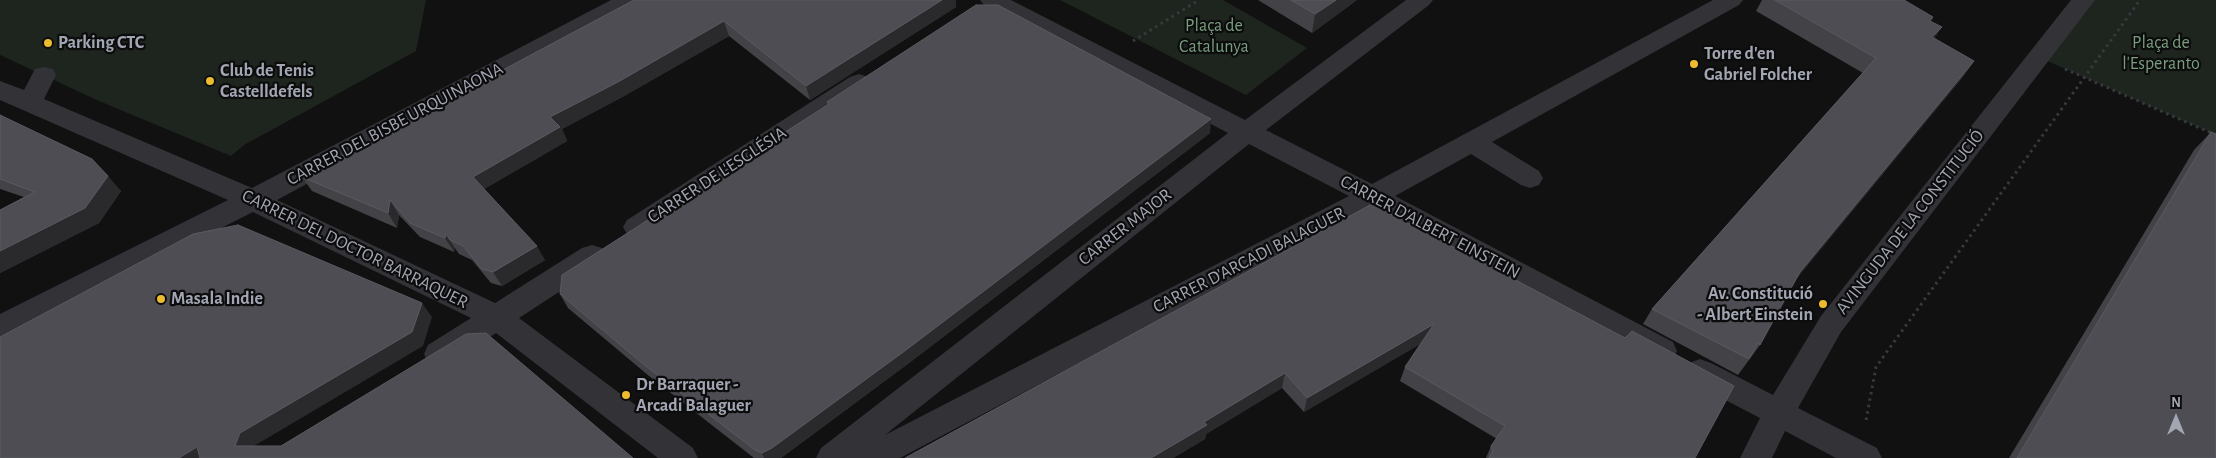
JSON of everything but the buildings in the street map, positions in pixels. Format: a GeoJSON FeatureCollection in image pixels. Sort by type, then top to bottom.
{"type":"FeatureCollection","features":[{"type":"Feature","properties":{"kind":"street","name":"CARRER DEL BISBE URQUINAONA"},"geometry":{"type":"LineString","coordinates":[[0,328],[253,200],[629,0]]}},
{"type":"Feature","properties":{"kind":"street","name":"CARRER MAJOR"},"geometry":{"type":"LineString","coordinates":[[832,458],[1248,131],[1422,0]]}},
{"type":"Feature","properties":{"kind":"street","name":"CARRER D'ARCADI BALAGUER"},"geometry":{"type":"LineString","coordinates":[[870,458],[1373,196],[1731,0]]}},
{"type":"Feature","properties":{"kind":"street","name":"AVINGUDA DE LA CONSTITUCIÓ"},"geometry":{"type":"LineString","coordinates":[[1756,458],[1779,413],[1831,324],[2083,0]]}},
{"type":"Feature","properties":{"kind":"street","name":"CARRER D'ALBERT EINSTEIN"},"geometry":{"type":"LineString","coordinates":[[983,4],[1248,131],[1861,455]]}},
{"type":"Feature","properties":{"kind":"street","name":"CARRER DE L'ESGLÉSIA"},"geometry":{"type":"LineString","coordinates":[[415,368],[498,318],[879,70]]}},
{"type":"Feature","properties":{"kind":"street"},"geometry":{"type":"LineString","coordinates":[[30,103],[44,74]]}},
{"type":"Feature","properties":{"kind":"street","name":"CARRER DEL DOCTOR BARRAQUER"},"geometry":{"type":"LineString","coordinates":[[0,90],[253,200],[498,318],[682,458]]}},
{"type":"Feature","properties":{"kind":"street"},"geometry":{"type":"LineString","coordinates":[[1472,142],[1530,178]]}},
{"type":"Feature","properties":{"kind":"path"},"geometry":{"type":"LineString","coordinates":[[1126,46],[1199,0]]}},
{"type":"Feature","properties":{"kind":"path"},"geometry":{"type":"LineString","coordinates":[[1861,455],[1863,433],[1876,367],[2140,0]]}},
{"type":"Feature","properties":{"kind":"path"},"geometry":{"type":"LineString","coordinates":[[2038,57],[2216,135]]}},
{"type":"Feature","properties":{"kind":"green space","name":"Club de Tenis Castelldefels"},"geometry":{"type":"Polygon","coordinates":[[[0,0],[426,0],[416,51],[244,145],[231,156],[99,101],[0,55],[0,0]]]}},
{"type":"Feature","properties":{"kind":"green space","name":"Plaça de Catalunya"},"geometry":{"type":"Polygon","coordinates":[[[1060,0],[1223,0],[1307,48],[1246,95],[1060,0]]]}},
{"type":"Feature","properties":{"kind":"green space","name":"Plaça de l'Esperanto"},"geometry":{"type":"Polygon","coordinates":[[[2083,0],[2216,0],[2216,135],[2038,57],[2083,0]]]}},
{"type":"Feature","properties":{"kind":"place","name":"Parking CTC"},"geometry":{"type":"Point","coordinates":[48,43]}},
{"type":"Feature","properties":{"kind":"place","name":"Torre d'en Gabriel Folcher"},"geometry":{"type":"Point","coordinates":[1694,64]}},
{"type":"Feature","properties":{"kind":"place","name":"Club de Tenis Castelldefels"},"geometry":{"type":"Point","coordinates":[210,81]}},
{"type":"Feature","properties":{"kind":"place","name":"Masala Indie"},"geometry":{"type":"Point","coordinates":[161,299]}},
{"type":"Feature","properties":{"kind":"place","name":"Av. Constitució - Albert Einstein"},"geometry":{"type":"Point","coordinates":[1823,304]}},
{"type":"Feature","properties":{"kind":"place","name":"Dr Barraquer - Arcadi Balaguer"},"geometry":{"type":"Point","coordinates":[626,395]}}]}
